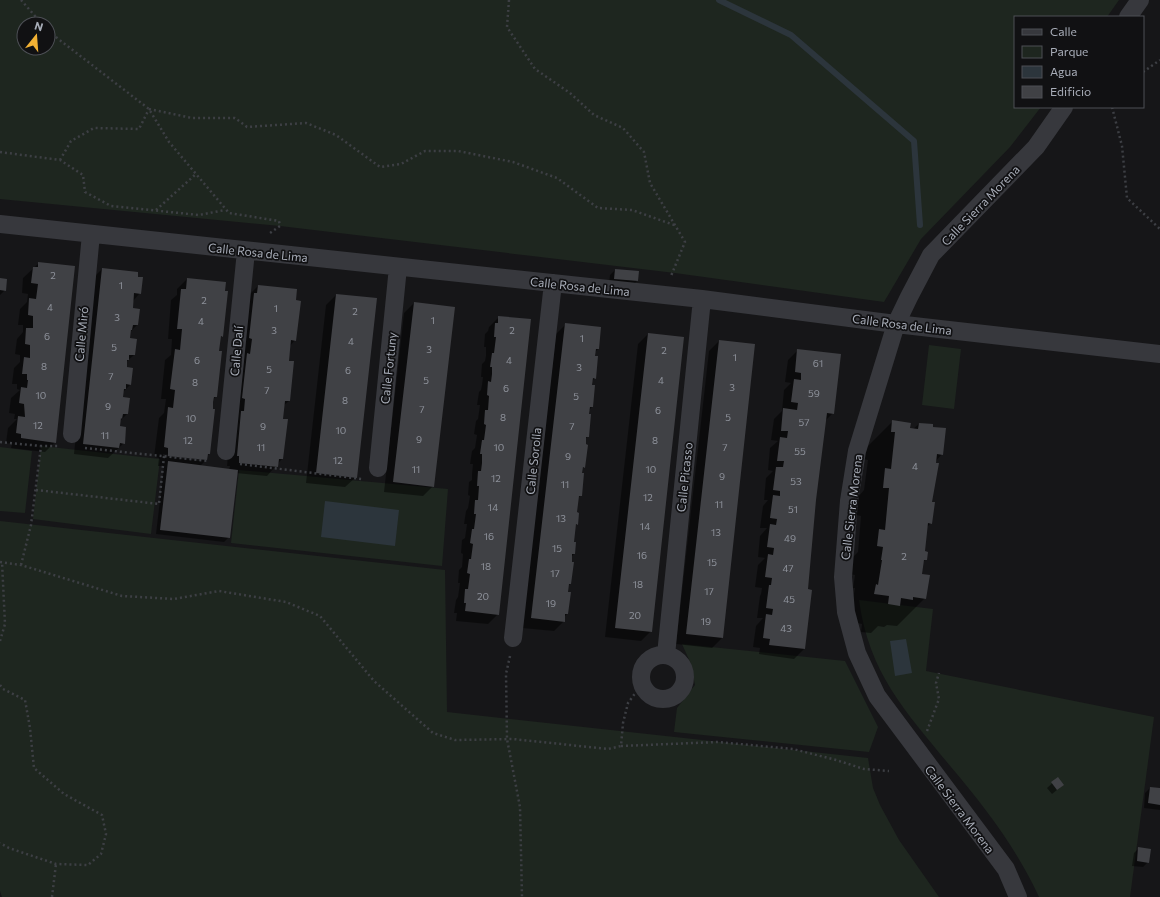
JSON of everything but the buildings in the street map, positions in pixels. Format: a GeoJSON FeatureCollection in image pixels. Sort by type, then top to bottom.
{"type":"FeatureCollection","features":[{"type":"Feature","properties":{"kind":"street"},"geometry":{"type":"LineString","coordinates":[[1129,16],[1140,0]]}},
{"type":"Feature","properties":{"kind":"street","name":"Calle Sierra Morena"},"geometry":{"type":"LineString","coordinates":[[1018,897],[1006,869],[877,696],[857,654],[846,612],[843,577],[849,501],[857,451],[896,324],[931,255],[1036,147],[1063,108]]}},
{"type":"Feature","properties":{"kind":"street","name":"Calle Rosa de Lima"},"geometry":{"type":"LineString","coordinates":[[0,224],[702,299],[896,324],[1160,354]]}},
{"type":"Feature","properties":{"kind":"street","name":"Calle Miró"},"geometry":{"type":"LineString","coordinates":[[72,443],[91,234]]}},
{"type":"Feature","properties":{"kind":"street","name":"Calle Dalí"},"geometry":{"type":"LineString","coordinates":[[226,451],[246,251]]}},
{"type":"Feature","properties":{"kind":"street","name":"Calle Fortuny"},"geometry":{"type":"LineString","coordinates":[[378,468],[398,267]]}},
{"type":"Feature","properties":{"kind":"street","name":"Calle Sorolla"},"geometry":{"type":"LineString","coordinates":[[514,638],[553,284]]}},
{"type":"Feature","properties":{"kind":"street","name":"Calle Picasso"},"geometry":{"type":"LineString","coordinates":[[666,655],[702,299]]}},
{"type":"Feature","properties":{"kind":"street"},"geometry":{"type":"LineString","coordinates":[[666,655],[675,658],[682,664],[686,673],[682,691],[668,699],[660,700],[652,697],[642,684],[641,676],[643,667],[649,660],[657,656],[666,655]]}},
{"type":"Feature","properties":{"kind":"path"},"geometry":{"type":"LineString","coordinates":[[21,0],[35,16]]}},
{"type":"Feature","properties":{"kind":"path"},"geometry":{"type":"LineString","coordinates":[[509,0],[507,27],[535,69],[570,93],[594,115],[623,128],[644,152],[650,183],[685,242],[672,273],[668,296]]}},
{"type":"Feature","properties":{"kind":"path"},"geometry":{"type":"LineString","coordinates":[[56,37],[149,109],[169,142],[229,213],[279,221],[280,226],[246,251]]}},
{"type":"Feature","properties":{"kind":"path"},"geometry":{"type":"LineString","coordinates":[[1144,71],[1160,60]]}},
{"type":"Feature","properties":{"kind":"path"},"geometry":{"type":"LineString","coordinates":[[1112,108],[1122,146],[1127,198],[1160,229]]}},
{"type":"Feature","properties":{"kind":"path"},"geometry":{"type":"LineString","coordinates":[[149,109],[192,118],[235,118],[247,127],[306,123],[336,135],[380,167],[401,164],[425,151],[458,151],[513,162],[557,178],[598,208],[632,210],[674,225]]}},
{"type":"Feature","properties":{"kind":"path"},"geometry":{"type":"LineString","coordinates":[[60,160],[71,141],[94,128],[139,129],[149,109]]}},
{"type":"Feature","properties":{"kind":"path"},"geometry":{"type":"LineString","coordinates":[[0,152],[60,160],[83,175],[85,192],[111,206],[199,215],[226,210]]}},
{"type":"Feature","properties":{"kind":"path"},"geometry":{"type":"LineString","coordinates":[[156,210],[196,174]]}},
{"type":"Feature","properties":{"kind":"path"},"geometry":{"type":"LineString","coordinates":[[0,442],[41,446],[72,443],[209,461]]}},
{"type":"Feature","properties":{"kind":"path"},"geometry":{"type":"LineString","coordinates":[[21,565],[32,525],[41,446]]}},
{"type":"Feature","properties":{"kind":"path"},"geometry":{"type":"LineString","coordinates":[[36,490],[159,504],[164,456]]}},
{"type":"Feature","properties":{"kind":"path"},"geometry":{"type":"LineString","coordinates":[[240,464],[376,480],[378,468]]}},
{"type":"Feature","properties":{"kind":"path"},"geometry":{"type":"LineString","coordinates":[[0,641],[5,624],[1,562],[21,565],[122,596],[174,599],[218,591],[286,602],[320,616],[374,681],[434,734],[455,740],[507,740],[608,749],[621,746],[726,743],[793,749],[864,769],[889,771]]}},
{"type":"Feature","properties":{"kind":"path"},"geometry":{"type":"LineString","coordinates":[[514,638],[506,674],[507,740],[520,807],[522,897]]}},
{"type":"Feature","properties":{"kind":"path"},"geometry":{"type":"LineString","coordinates":[[910,741],[926,733],[939,699],[936,683],[939,673]]}},
{"type":"Feature","properties":{"kind":"path"},"geometry":{"type":"LineString","coordinates":[[621,746],[623,723],[628,702],[642,684]]}},
{"type":"Feature","properties":{"kind":"path"},"geometry":{"type":"LineString","coordinates":[[0,685],[3,690],[25,700],[30,728],[34,768],[64,794],[102,815],[106,834],[100,854],[88,864],[56,864],[9,848],[0,843]]}},
{"type":"Feature","properties":{"kind":"path"},"geometry":{"type":"LineString","coordinates":[[52,897],[56,864]]}},
{"type":"Feature","properties":{"kind":"green space"},"geometry":{"type":"Polygon","coordinates":[[[0,0],[1119,0],[1108,16],[1014,16],[1014,108],[1040,108],[1010,147],[921,239],[884,302],[675,273],[280,226],[0,199],[0,0]]]}},
{"type":"Feature","properties":{"kind":"green space"},"geometry":{"type":"Polygon","coordinates":[[[929,345],[961,349],[954,409],[922,405],[929,345]]]}},
{"type":"Feature","properties":{"kind":"green space"},"geometry":{"type":"Polygon","coordinates":[[[41,446],[160,459],[151,534],[33,519],[41,446]]]}},
{"type":"Feature","properties":{"kind":"green space"},"geometry":{"type":"Polygon","coordinates":[[[0,447],[32,451],[25,513],[0,511],[0,447]]]}},
{"type":"Feature","properties":{"kind":"green space"},"geometry":{"type":"Polygon","coordinates":[[[239,470],[448,489],[442,566],[231,543],[239,470]]]}},
{"type":"Feature","properties":{"kind":"green space"},"geometry":{"type":"Polygon","coordinates":[[[0,521],[445,570],[447,712],[868,758],[873,788],[880,805],[899,840],[939,897],[2,897],[0,891],[0,521]]]}},
{"type":"Feature","properties":{"kind":"green space"},"geometry":{"type":"Polygon","coordinates":[[[859,600],[933,609],[926,671],[1154,717],[1130,897],[1039,897],[1021,862],[1000,829],[976,797],[919,728],[892,691],[871,650],[864,626],[859,600]]]}},
{"type":"Feature","properties":{"kind":"green space"},"geometry":{"type":"Polygon","coordinates":[[[682,644],[845,661],[878,727],[869,752],[674,732],[677,708],[695,685],[691,664],[682,644]]]}},
{"type":"Feature","properties":{"kind":"water"},"geometry":{"type":"Polygon","coordinates":[[[325,501],[399,510],[395,546],[321,537],[325,501]]]}},
{"type":"Feature","properties":{"kind":"water"},"geometry":{"type":"Polygon","coordinates":[[[906,639],[912,673],[895,676],[890,641],[906,639]]]}},
{"type":"Feature","properties":{"kind":"waterway"},"geometry":{"type":"LineString","coordinates":[[719,0],[791,35],[914,141],[920,225]]}}]}
